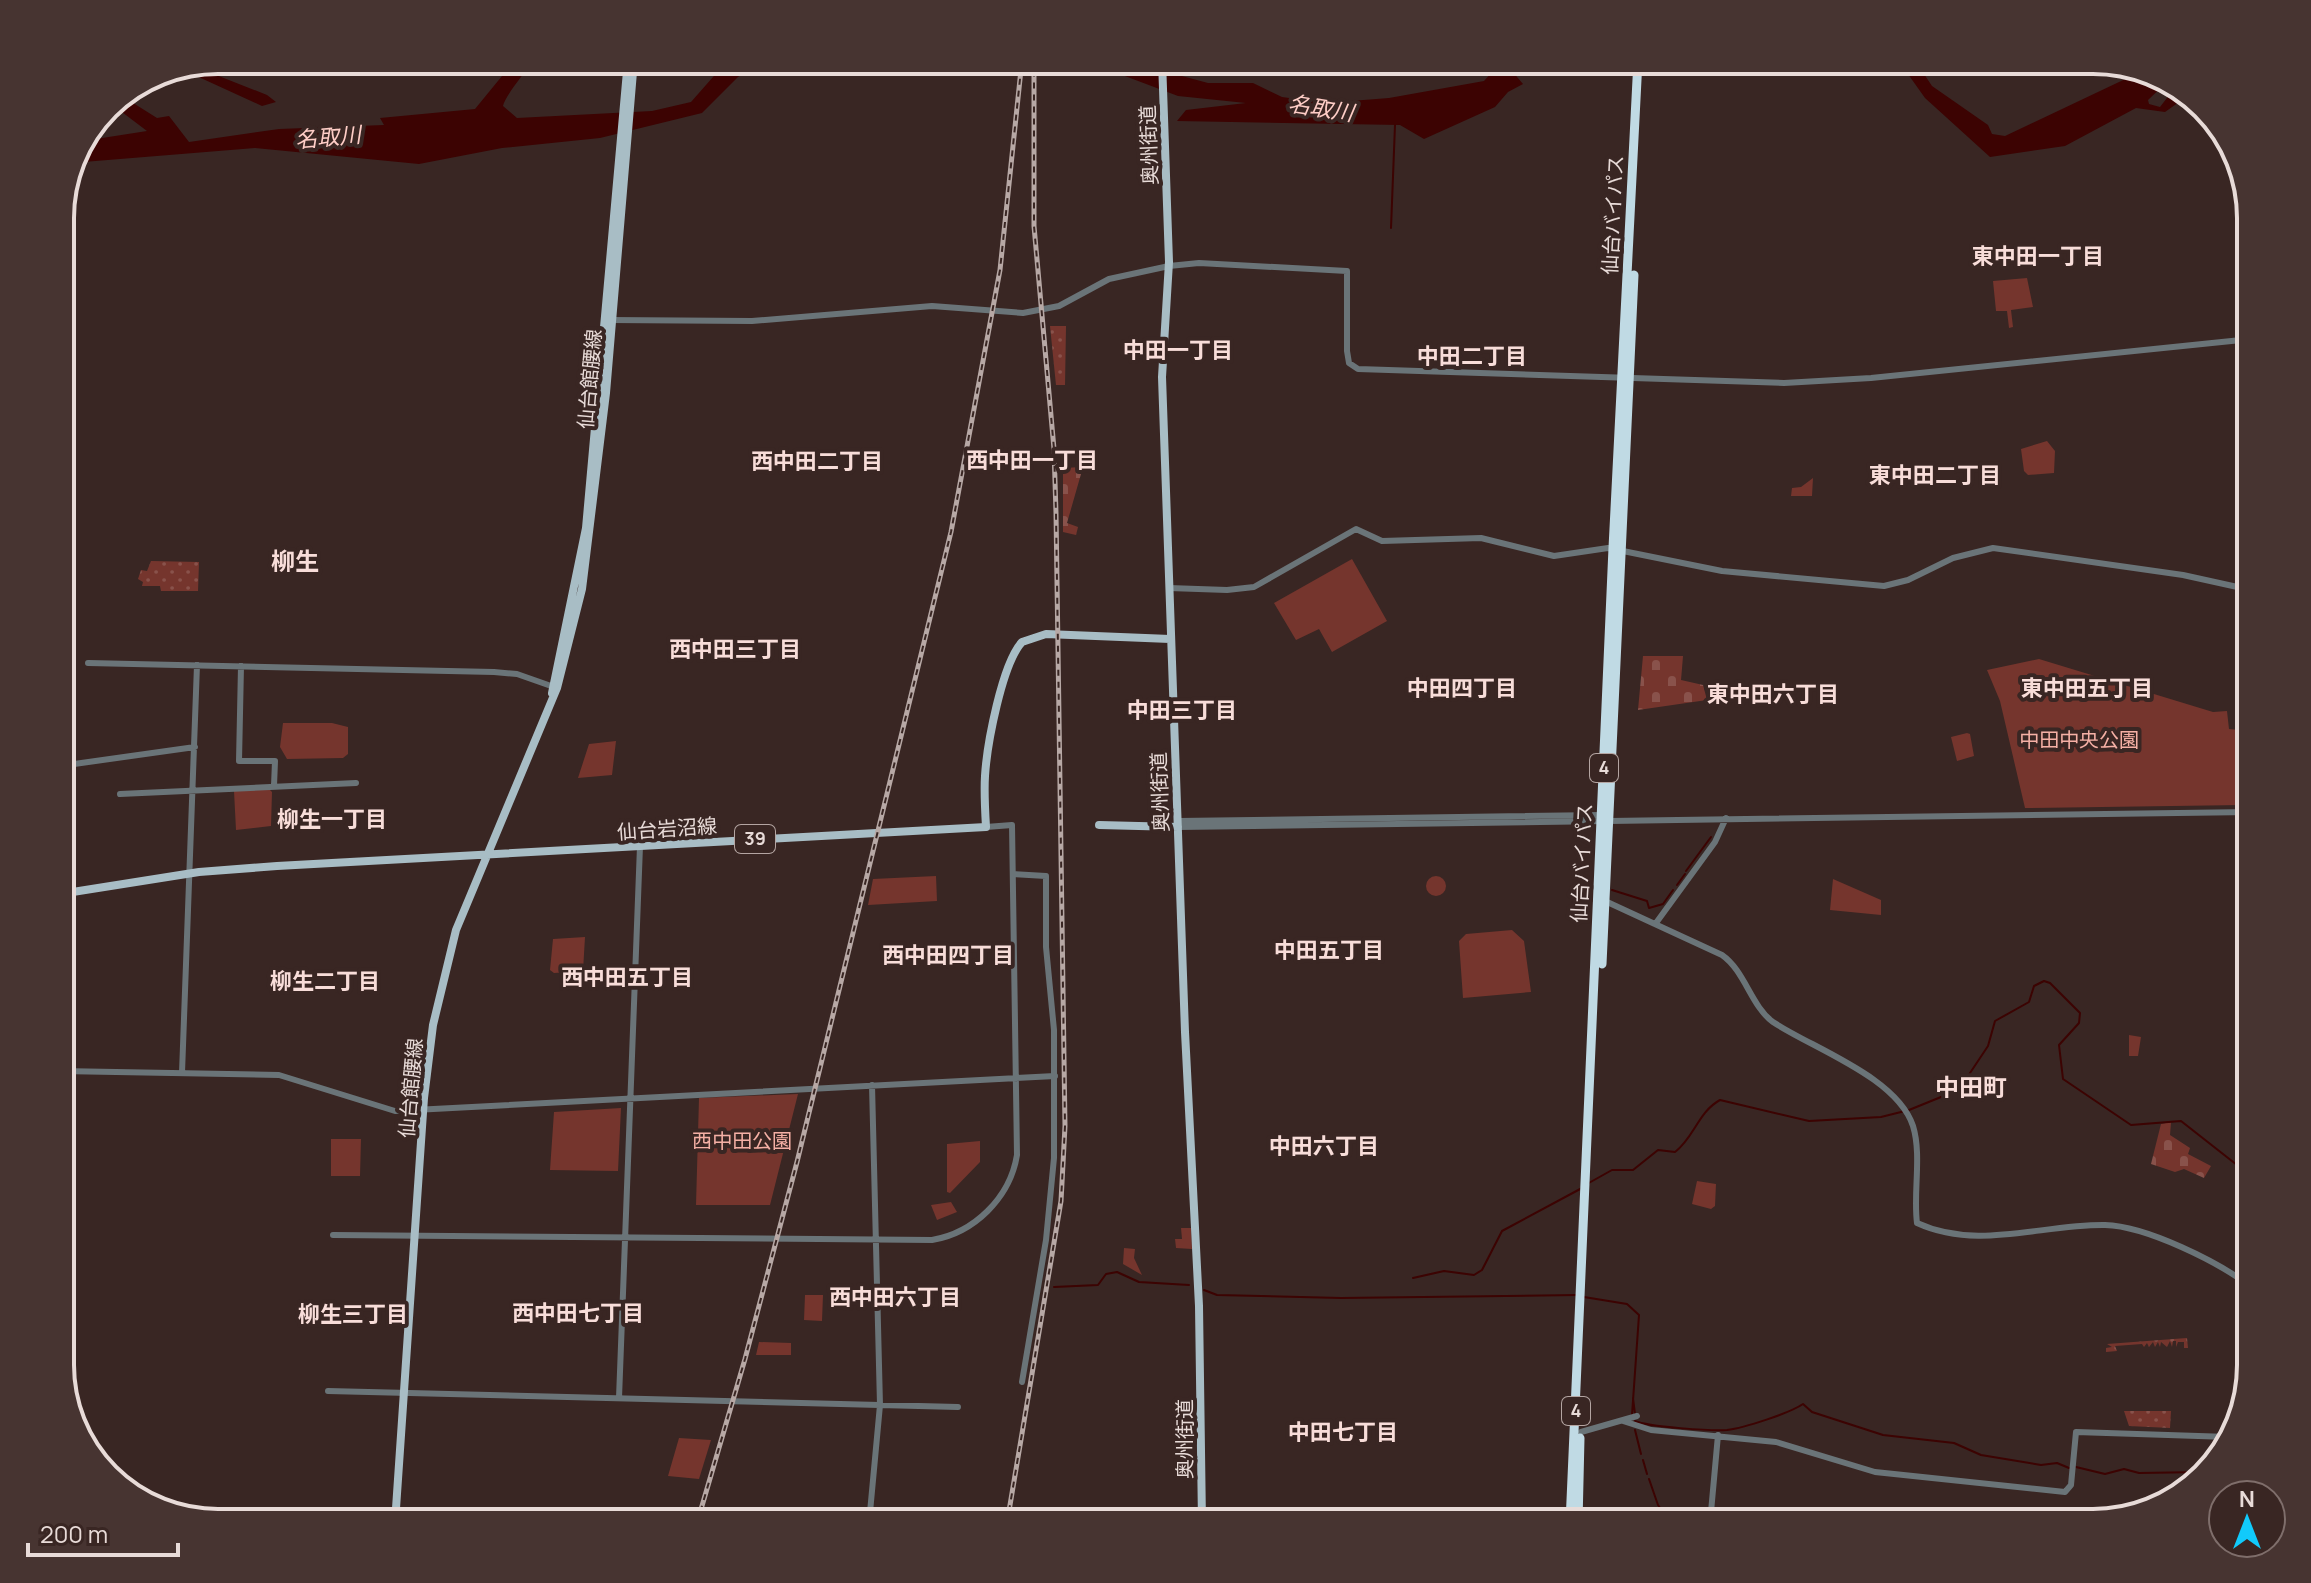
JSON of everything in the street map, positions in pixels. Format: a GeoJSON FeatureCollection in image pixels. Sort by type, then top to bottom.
{"type":"FeatureCollection","features":[{"type":"Feature","properties":{"kind":"highway","name":"仙台バイパス"},"geometry":{"type":"LineString","coordinates":[[1571,1509],[1605,901],[1617,550],[1640,74]]}},
{"type":"Feature","properties":{"kind":"highway","name":"仙台バイパス"},"geometry":{"type":"LineString","coordinates":[[1590,1183],[1608,819]]}},
{"type":"Feature","properties":{"kind":"highway","name":"仙台バイパス"},"geometry":{"type":"LineString","coordinates":[[1578,1509],[1584,1296]]}},
{"type":"Feature","properties":{"kind":"main road","name":"仙台館腰線"},"geometry":{"type":"LineString","coordinates":[[399,1509],[424,1109],[441,987],[456,930],[485,855],[527,762],[575,621],[590,543],[627,74]]}},
{"type":"Feature","properties":{"kind":"main road","name":"仙台館腰線"},"geometry":{"type":"LineString","coordinates":[[609,316],[633,74]]}},
{"type":"Feature","properties":{"kind":"main road","name":"奥州街道"},"geometry":{"type":"LineString","coordinates":[[1162,74],[1169,264],[1162,377],[1175,824],[1199,1306],[1202,1509]]}},
{"type":"Feature","properties":{"kind":"main road"},"geometry":{"type":"LineString","coordinates":[[986,827],[985,775],[989,746],[1006,674],[1022,642],[1046,634],[1170,639]]}},
{"type":"Feature","properties":{"kind":"main road"},"geometry":{"type":"LineString","coordinates":[[1099,825],[1175,824]]}},
{"type":"Feature","properties":{"kind":"main road","name":"仙台岩沼線"},"geometry":{"type":"LineString","coordinates":[[74,892],[191,874],[277,866],[986,827]]}},
{"type":"Feature","properties":{"kind":"street"},"geometry":{"type":"LineString","coordinates":[[609,316],[752,321],[932,306],[980,313],[1035,312],[1059,306],[1109,279],[1169,264],[1199,263],[1347,271],[1347,351],[1355,368],[1626,380],[1836,381],[2237,340]]}},
{"type":"Feature","properties":{"kind":"street"},"geometry":{"type":"LineString","coordinates":[[1169,588],[1227,590],[1254,587],[1351,529],[1382,541],[1481,538],[1554,556],[1617,550],[1722,571],[1884,586],[1908,580],[1969,553],[2001,548],[2183,575],[2237,587]]}},
{"type":"Feature","properties":{"kind":"street"},"geometry":{"type":"LineString","coordinates":[[88,663],[517,674],[553,689]]}},
{"type":"Feature","properties":{"kind":"street"},"geometry":{"type":"LineString","coordinates":[[182,1073],[197,665]]}},
{"type":"Feature","properties":{"kind":"street"},"geometry":{"type":"LineString","coordinates":[[241,666],[239,761],[275,761],[274,786]]}},
{"type":"Feature","properties":{"kind":"street"},"geometry":{"type":"LineString","coordinates":[[74,764],[195,747]]}},
{"type":"Feature","properties":{"kind":"street"},"geometry":{"type":"LineString","coordinates":[[120,794],[356,783]]}},
{"type":"Feature","properties":{"kind":"street"},"geometry":{"type":"LineString","coordinates":[[1175,824],[2237,812]]}},
{"type":"Feature","properties":{"kind":"street"},"geometry":{"type":"LineString","coordinates":[[1656,923],[1715,842],[1726,818]]}},
{"type":"Feature","properties":{"kind":"street"},"geometry":{"type":"LineString","coordinates":[[333,1235],[932,1240],[969,1227],[996,1202],[1010,1180],[1017,1155],[1012,825],[986,827]]}},
{"type":"Feature","properties":{"kind":"street"},"geometry":{"type":"LineString","coordinates":[[619,1398],[640,846]]}},
{"type":"Feature","properties":{"kind":"street"},"geometry":{"type":"LineString","coordinates":[[1013,874],[1043,874],[1046,877],[1046,947],[1055,1076],[1052,1191],[1022,1382]]}},
{"type":"Feature","properties":{"kind":"street"},"geometry":{"type":"LineString","coordinates":[[1605,901],[1727,959],[1770,1020],[1860,1069],[1904,1111],[1914,1133],[1917,1223],[1980,1236],[2077,1227],[2119,1227],[2180,1248],[2237,1279]]}},
{"type":"Feature","properties":{"kind":"street"},"geometry":{"type":"LineString","coordinates":[[74,1071],[279,1075],[385,1110],[1055,1076]]}},
{"type":"Feature","properties":{"kind":"street"},"geometry":{"type":"LineString","coordinates":[[870,1509],[880,1405],[872,1085]]}},
{"type":"Feature","properties":{"kind":"street"},"geometry":{"type":"LineString","coordinates":[[328,1391],[958,1407]]}},
{"type":"Feature","properties":{"kind":"street"},"geometry":{"type":"LineString","coordinates":[[1581,1432],[1629,1419],[1651,1430],[1787,1445],[1875,1472],[2065,1492],[2071,1485],[2076,1432],[2218,1437]]}},
{"type":"Feature","properties":{"kind":"street"},"geometry":{"type":"LineString","coordinates":[[1711,1509],[1718,1435]]}},
{"type":"Feature","properties":{"kind":"green space"},"geometry":{"type":"Polygon","coordinates":[[[2027,278],[2033,307],[2011,310],[2013,327],[2009,328],[2007,311],[1996,311],[1993,281],[2027,278]]]}},
{"type":"Feature","properties":{"kind":"green space"},"geometry":{"type":"Polygon","coordinates":[[[1050,326],[1066,326],[1065,385],[1056,385],[1050,326]]]}},
{"type":"Feature","properties":{"kind":"green space"},"geometry":{"type":"Polygon","coordinates":[[[2047,441],[2055,451],[2054,473],[2028,475],[2024,471],[2021,449],[2047,441]]]}},
{"type":"Feature","properties":{"kind":"green space"},"geometry":{"type":"Polygon","coordinates":[[[1083,467],[1067,523],[1078,527],[1076,535],[1063,532],[1063,468],[1083,467]]]}},
{"type":"Feature","properties":{"kind":"green space"},"geometry":{"type":"Polygon","coordinates":[[[1813,478],[1812,496],[1791,496],[1792,488],[1801,487],[1813,478]]]}},
{"type":"Feature","properties":{"kind":"green space"},"geometry":{"type":"Polygon","coordinates":[[[1352,559],[1387,621],[1332,652],[1319,629],[1296,640],[1274,603],[1352,559]]]}},
{"type":"Feature","properties":{"kind":"green space"},"geometry":{"type":"Polygon","coordinates":[[[151,561],[199,562],[198,591],[161,591],[160,586],[142,586],[143,582],[138,579],[141,570],[147,571],[151,561]]]}},
{"type":"Feature","properties":{"kind":"green space"},"geometry":{"type":"Polygon","coordinates":[[[1643,656],[1683,656],[1681,680],[1703,685],[1707,700],[1638,710],[1643,656]]]}},
{"type":"Feature","properties":{"kind":"green space","name":"中田中央公園"},"geometry":{"type":"Polygon","coordinates":[[[2039,659],[2213,712],[2227,711],[2229,729],[2237,730],[2237,805],[2025,808],[2000,701],[1987,670],[2039,659]]]}},
{"type":"Feature","properties":{"kind":"green space"},"geometry":{"type":"Polygon","coordinates":[[[283,723],[332,723],[348,727],[348,754],[343,758],[287,759],[280,747],[283,723]]]}},
{"type":"Feature","properties":{"kind":"green space"},"geometry":{"type":"Polygon","coordinates":[[[1970,734],[1974,756],[1957,761],[1951,737],[1970,734]]]}},
{"type":"Feature","properties":{"kind":"green space"},"geometry":{"type":"Polygon","coordinates":[[[616,741],[612,775],[578,778],[589,744],[616,741]]]}},
{"type":"Feature","properties":{"kind":"green space"},"geometry":{"type":"Polygon","coordinates":[[[269,789],[272,792],[271,826],[236,830],[234,791],[269,789]]]}},
{"type":"Feature","properties":{"kind":"green space"},"geometry":{"type":"Polygon","coordinates":[[[936,876],[937,901],[868,905],[873,879],[936,876]]]}},
{"type":"Feature","properties":{"kind":"green space"},"geometry":{"type":"Polygon","coordinates":[[[1436,876],[1443,879],[1446,886],[1443,893],[1436,896],[1429,893],[1426,886],[1429,879],[1436,876]]]}},
{"type":"Feature","properties":{"kind":"green space"},"geometry":{"type":"Polygon","coordinates":[[[1833,879],[1881,900],[1881,915],[1830,910],[1833,879]]]}},
{"type":"Feature","properties":{"kind":"green space"},"geometry":{"type":"Polygon","coordinates":[[[1512,930],[1524,941],[1531,992],[1463,998],[1459,941],[1466,934],[1512,930]]]}},
{"type":"Feature","properties":{"kind":"green space"},"geometry":{"type":"Polygon","coordinates":[[[585,937],[583,971],[554,973],[550,970],[553,939],[585,937]]]}},
{"type":"Feature","properties":{"kind":"green space"},"geometry":{"type":"Polygon","coordinates":[[[2129,1035],[2141,1037],[2138,1056],[2129,1056],[2129,1035]]]}},
{"type":"Feature","properties":{"kind":"green space","name":"西中田公園"},"geometry":{"type":"Polygon","coordinates":[[[798,1094],[770,1205],[696,1205],[699,1098],[798,1094]]]}},
{"type":"Feature","properties":{"kind":"green space"},"geometry":{"type":"Polygon","coordinates":[[[621,1108],[618,1171],[550,1170],[554,1112],[621,1108]]]}},
{"type":"Feature","properties":{"kind":"green space"},"geometry":{"type":"Polygon","coordinates":[[[2171,1122],[2170,1135],[2190,1148],[2188,1154],[2211,1166],[2204,1178],[2184,1169],[2175,1172],[2151,1164],[2161,1124],[2171,1122]]]}},
{"type":"Feature","properties":{"kind":"green space"},"geometry":{"type":"Polygon","coordinates":[[[331,1139],[361,1139],[360,1176],[331,1176],[331,1139]]]}},
{"type":"Feature","properties":{"kind":"green space"},"geometry":{"type":"Polygon","coordinates":[[[980,1141],[980,1162],[950,1193],[947,1192],[947,1144],[980,1141]]]}},
{"type":"Feature","properties":{"kind":"green space"},"geometry":{"type":"Polygon","coordinates":[[[1697,1181],[1716,1184],[1715,1206],[1711,1209],[1692,1204],[1697,1181]]]}},
{"type":"Feature","properties":{"kind":"green space"},"geometry":{"type":"Polygon","coordinates":[[[951,1202],[957,1212],[937,1220],[931,1205],[951,1202]]]}},
{"type":"Feature","properties":{"kind":"green space"},"geometry":{"type":"Polygon","coordinates":[[[1181,1228],[1191,1228],[1192,1249],[1176,1248],[1175,1239],[1182,1239],[1181,1228]]]}},
{"type":"Feature","properties":{"kind":"green space"},"geometry":{"type":"Polygon","coordinates":[[[1124,1248],[1135,1249],[1134,1258],[1142,1275],[1123,1264],[1124,1248]]]}},
{"type":"Feature","properties":{"kind":"green space"},"geometry":{"type":"Polygon","coordinates":[[[805,1295],[823,1295],[822,1321],[804,1320],[805,1295]]]}},
{"type":"Feature","properties":{"kind":"green space"},"geometry":{"type":"Polygon","coordinates":[[[2187,1338],[2188,1348],[2184,1348],[2184,1342],[2178,1342],[2176,1347],[2176,1341],[2173,1341],[2172,1347],[2170,1341],[2167,1347],[2161,1342],[2160,1347],[2158,1342],[2155,1347],[2153,1342],[2149,1347],[2147,1343],[2144,1347],[2142,1344],[2115,1346],[2117,1351],[2106,1352],[2106,1348],[2112,1347],[2107,1344],[2187,1338]]]}},
{"type":"Feature","properties":{"kind":"green space"},"geometry":{"type":"Polygon","coordinates":[[[759,1342],[791,1343],[791,1355],[756,1355],[759,1342]]]}},
{"type":"Feature","properties":{"kind":"green space"},"geometry":{"type":"Polygon","coordinates":[[[2124,1411],[2171,1411],[2170,1428],[2129,1426],[2124,1411]]]}},
{"type":"Feature","properties":{"kind":"green space"},"geometry":{"type":"Polygon","coordinates":[[[679,1438],[711,1440],[699,1479],[668,1476],[679,1438]]]}},
{"type":"Feature","properties":{"kind":"water"},"geometry":{"type":"Polygon","coordinates":[[[214,74],[267,95],[276,102],[262,106],[196,76],[214,74]]]}},
{"type":"Feature","properties":{"kind":"water","name":"名取川"},"geometry":{"type":"Polygon","coordinates":[[[504,74],[524,74],[503,106],[517,118],[652,111],[691,102],[716,74],[743,74],[702,113],[600,138],[502,148],[419,164],[255,148],[86,162],[98,139],[147,131],[121,112],[132,103],[157,118],[169,116],[189,142],[279,129],[384,125],[380,118],[475,109],[504,74]]]}},
{"type":"Feature","properties":{"kind":"water","name":"名取川"},"geometry":{"type":"Polygon","coordinates":[[[1120,74],[1174,74],[1208,83],[1253,83],[1282,97],[1325,103],[1389,98],[1484,81],[1490,74],[1515,74],[1523,84],[1508,92],[1495,107],[1424,139],[1400,125],[1177,121],[1186,110],[1246,103],[1178,96],[1120,74]]]}},
{"type":"Feature","properties":{"kind":"water"},"geometry":{"type":"Polygon","coordinates":[[[1908,74],[1924,74],[1932,86],[1988,125],[1992,134],[2005,136],[2127,78],[2159,90],[2148,100],[2149,104],[2160,107],[2169,96],[2179,102],[2165,112],[2136,108],[2065,146],[1990,157],[1925,98],[1908,74]]]}},
{"type":"Feature","properties":{"kind":"waterway"},"geometry":{"type":"LineString","coordinates":[[1391,228],[1395,125]]}},
{"type":"Feature","properties":{"kind":"waterway"},"geometry":{"type":"LineString","coordinates":[[1686,871],[1711,837]]}},
{"type":"Feature","properties":{"kind":"waterway"},"geometry":{"type":"LineString","coordinates":[[1677,885],[1685,874]]}},
{"type":"Feature","properties":{"kind":"waterway"},"geometry":{"type":"LineString","coordinates":[[1612,890],[1647,901],[1649,908],[1663,904],[1673,890]]}},
{"type":"Feature","properties":{"kind":"waterway"},"geometry":{"type":"LineString","coordinates":[[1587,1184],[1612,1170],[1633,1170],[1658,1150],[1675,1152],[1706,1111],[1720,1100],[1809,1121],[1881,1117],[1941,1097],[1966,1079],[1988,1046],[1995,1021],[2029,1002],[2034,986],[2044,981],[2050,983],[2080,1013],[2079,1023],[2059,1045],[2063,1079],[2131,1125],[2181,1121],[2237,1165]]}},
{"type":"Feature","properties":{"kind":"waterway"},"geometry":{"type":"LineString","coordinates":[[1413,1278],[1444,1271],[1474,1275],[1482,1270],[1502,1231],[1582,1188]]}},
{"type":"Feature","properties":{"kind":"waterway"},"geometry":{"type":"LineString","coordinates":[[1054,1287],[1098,1285],[1106,1274],[1117,1272],[1139,1282],[1189,1285]]}},
{"type":"Feature","properties":{"kind":"waterway"},"geometry":{"type":"LineString","coordinates":[[1204,1290],[1217,1295],[1341,1298],[1577,1295]]}},
{"type":"Feature","properties":{"kind":"waterway"},"geometry":{"type":"LineString","coordinates":[[1584,1297],[1627,1304],[1639,1315],[1632,1415]]}},
{"type":"Feature","properties":{"kind":"waterway"},"geometry":{"type":"LineString","coordinates":[[1633,1398],[1635,1414]]}},
{"type":"Feature","properties":{"kind":"waterway"},"geometry":{"type":"LineString","coordinates":[[1635,1421],[1666,1427],[1727,1430],[1766,1420],[1803,1404],[1812,1412],[1883,1435],[1954,1443],[1981,1455],[2041,1465],[2057,1463],[2069,1468]]}},
{"type":"Feature","properties":{"kind":"waterway"},"geometry":{"type":"LineString","coordinates":[[1635,1430],[1641,1454]]}},
{"type":"Feature","properties":{"kind":"waterway"},"geometry":{"type":"LineString","coordinates":[[1643,1460],[1647,1474]]}},
{"type":"Feature","properties":{"kind":"waterway"},"geometry":{"type":"LineString","coordinates":[[2076,1467],[2105,1474],[2124,1469],[2139,1473],[2189,1472]]}},
{"type":"Feature","properties":{"kind":"waterway"},"geometry":{"type":"LineString","coordinates":[[1649,1479],[1661,1509]]}},
{"type":"Feature","properties":{"kind":"railway"},"geometry":{"type":"LineString","coordinates":[[701,1509],[797,1162],[951,532],[1000,270],[1021,74]]}},
{"type":"Feature","properties":{"kind":"railway"},"geometry":{"type":"LineString","coordinates":[[1009,1509],[1061,1201],[1065,1126],[1056,513],[1054,449],[1034,226],[1034,74]]}},
{"type":"Feature","properties":{"kind":"district","name":"東中田一丁目"},"geometry":{"type":"Point","coordinates":[2038,256]}},
{"type":"Feature","properties":{"kind":"district","name":"中田一丁目"},"geometry":{"type":"Point","coordinates":[1178,350]}},
{"type":"Feature","properties":{"kind":"district","name":"中田二丁目"},"geometry":{"type":"Point","coordinates":[1472,356]}},
{"type":"Feature","properties":{"kind":"district","name":"西中田一丁目"},"geometry":{"type":"Point","coordinates":[1032,460]}},
{"type":"Feature","properties":{"kind":"district","name":"西中田二丁目"},"geometry":{"type":"Point","coordinates":[817,461]}},
{"type":"Feature","properties":{"kind":"district","name":"東中田二丁目"},"geometry":{"type":"Point","coordinates":[1935,475]}},
{"type":"Feature","properties":{"kind":"district","name":"柳生"},"geometry":{"type":"Point","coordinates":[295,562]}},
{"type":"Feature","properties":{"kind":"district","name":"西中田三丁目"},"geometry":{"type":"Point","coordinates":[735,649]}},
{"type":"Feature","properties":{"kind":"district","name":"中田四丁目"},"geometry":{"type":"Point","coordinates":[1462,688]}},
{"type":"Feature","properties":{"kind":"district","name":"東中田五丁目"},"geometry":{"type":"Point","coordinates":[2087,688]}},
{"type":"Feature","properties":{"kind":"district","name":"東中田六丁目"},"geometry":{"type":"Point","coordinates":[1773,694]}},
{"type":"Feature","properties":{"kind":"district","name":"中田三丁目"},"geometry":{"type":"Point","coordinates":[1182,710]}},
{"type":"Feature","properties":{"kind":"district","name":"柳生一丁目"},"geometry":{"type":"Point","coordinates":[332,819]}},
{"type":"Feature","properties":{"kind":"district","name":"中田五丁目"},"geometry":{"type":"Point","coordinates":[1329,950]}},
{"type":"Feature","properties":{"kind":"district","name":"西中田四丁目"},"geometry":{"type":"Point","coordinates":[948,955]}},
{"type":"Feature","properties":{"kind":"district","name":"西中田五丁目"},"geometry":{"type":"Point","coordinates":[627,977]}},
{"type":"Feature","properties":{"kind":"district","name":"柳生二丁目"},"geometry":{"type":"Point","coordinates":[325,981]}},
{"type":"Feature","properties":{"kind":"district","name":"中田町"},"geometry":{"type":"Point","coordinates":[1971,1088]}},
{"type":"Feature","properties":{"kind":"district","name":"中田六丁目"},"geometry":{"type":"Point","coordinates":[1324,1146]}},
{"type":"Feature","properties":{"kind":"district","name":"西中田六丁目"},"geometry":{"type":"Point","coordinates":[895,1297]}},
{"type":"Feature","properties":{"kind":"district","name":"西中田七丁目"},"geometry":{"type":"Point","coordinates":[578,1313]}},
{"type":"Feature","properties":{"kind":"district","name":"柳生三丁目"},"geometry":{"type":"Point","coordinates":[353,1314]}},
{"type":"Feature","properties":{"kind":"district","name":"中田七丁目"},"geometry":{"type":"Point","coordinates":[1343,1432]}}]}
